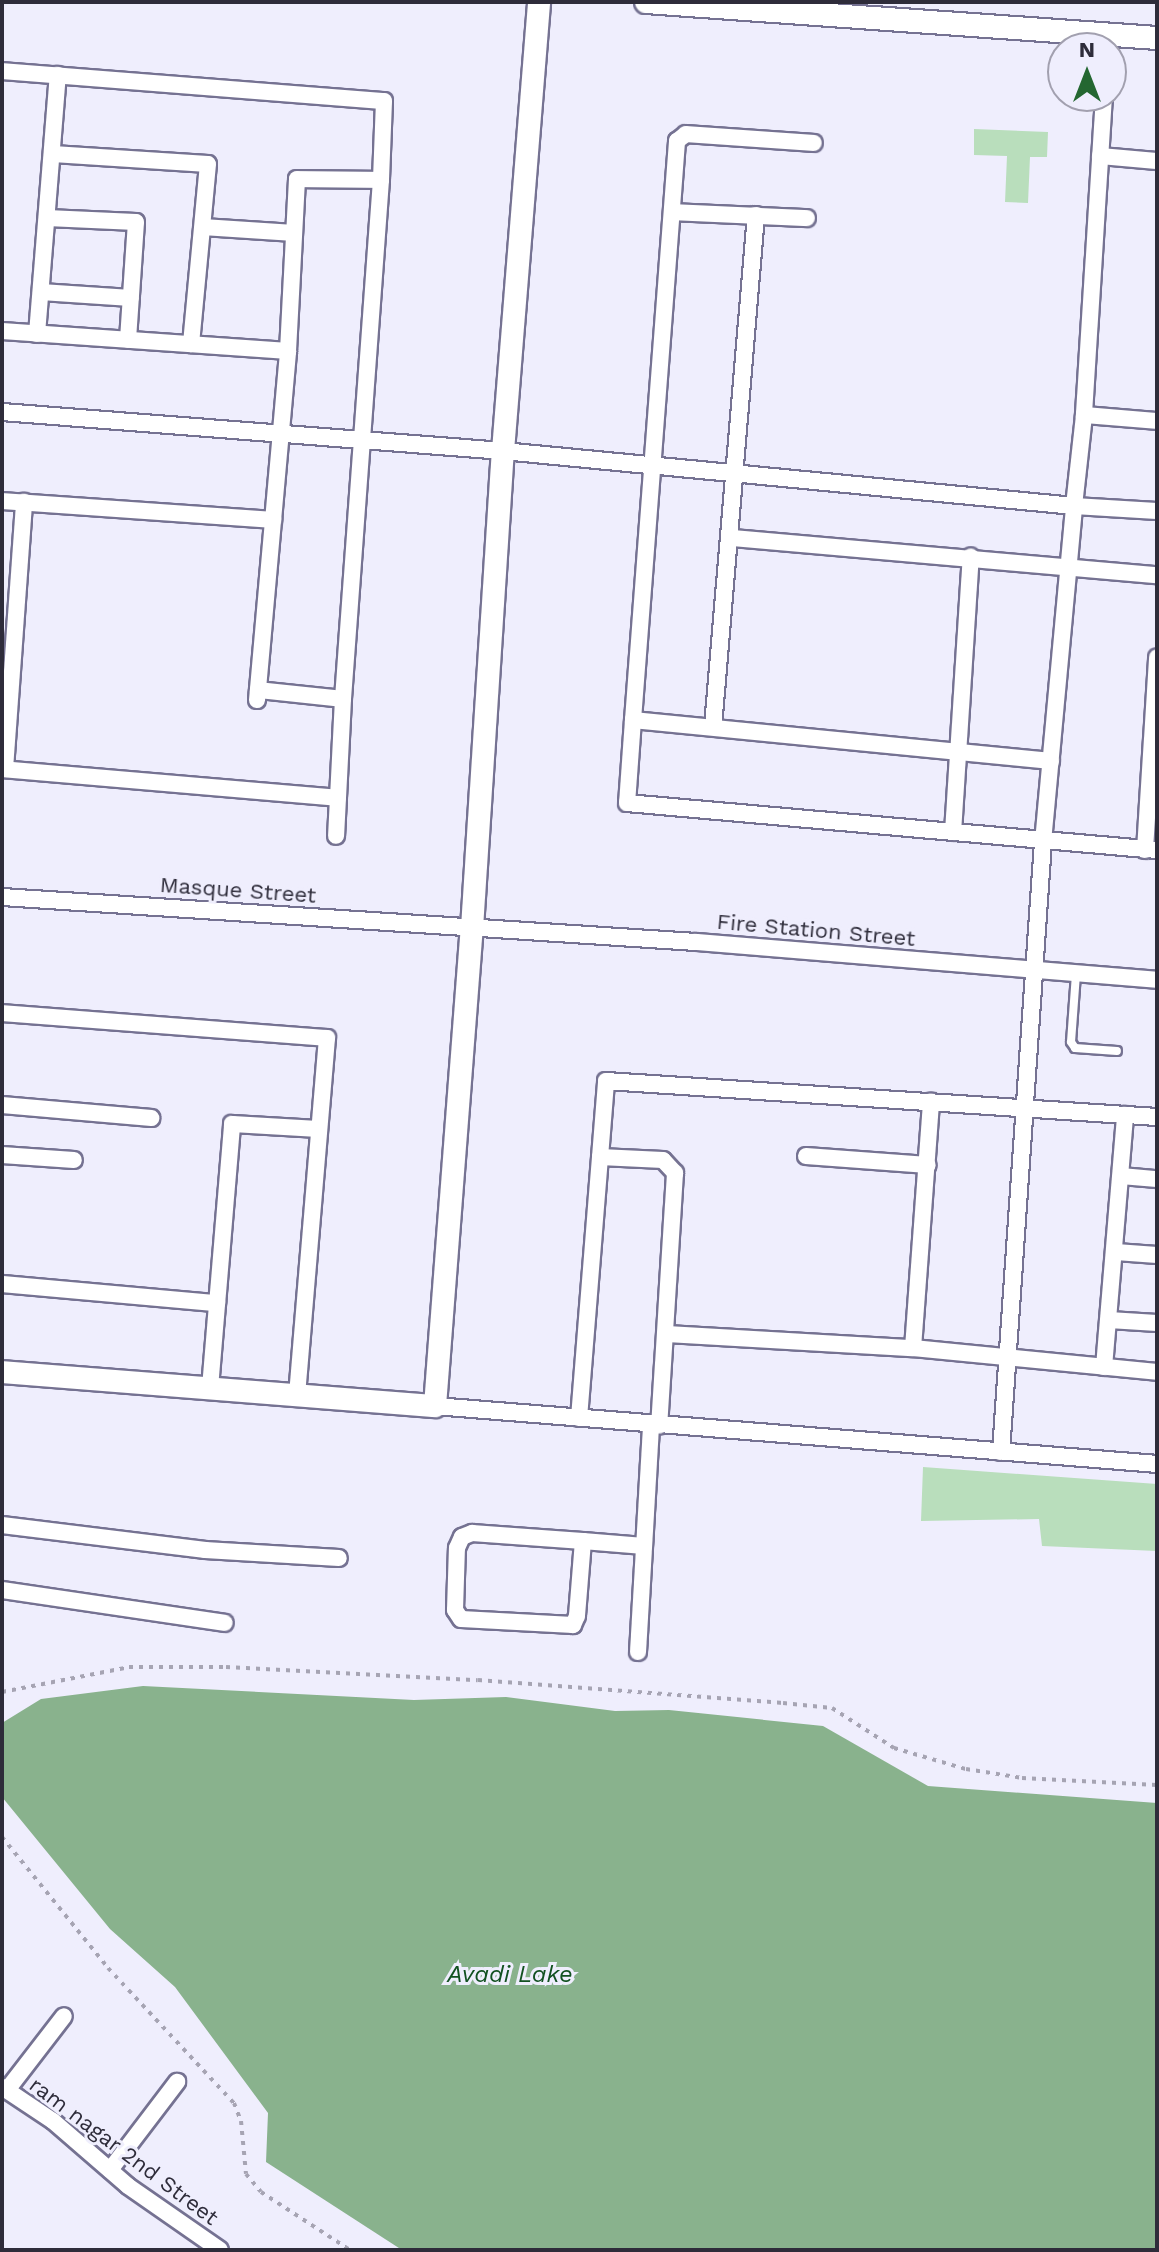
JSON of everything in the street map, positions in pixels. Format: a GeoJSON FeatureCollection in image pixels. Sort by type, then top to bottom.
{"type":"FeatureCollection","features":[{"type":"Feature","properties":{"kind":"street"},"geometry":{"type":"LineString","coordinates":[[435,1406],[472,928],[503,451],[539,2]]}},
{"type":"Feature","properties":{"kind":"street"},"geometry":{"type":"LineString","coordinates":[[646,2],[732,5],[1047,35]]}},
{"type":"Feature","properties":{"kind":"street"},"geometry":{"type":"LineString","coordinates":[[1127,40],[1157,38]]}},
{"type":"Feature","properties":{"kind":"street"},"geometry":{"type":"LineString","coordinates":[[2,71],[384,101],[336,836]]}},
{"type":"Feature","properties":{"kind":"street"},"geometry":{"type":"LineString","coordinates":[[37,334],[58,75]]}},
{"type":"Feature","properties":{"kind":"street"},"geometry":{"type":"LineString","coordinates":[[1001,1452],[1043,842],[1084,415],[1103,112]]}},
{"type":"Feature","properties":{"kind":"street"},"geometry":{"type":"LineString","coordinates":[[814,143],[686,134],[677,141],[655,466],[627,803],[1151,850],[1157,657]]}},
{"type":"Feature","properties":{"kind":"street"},"geometry":{"type":"LineString","coordinates":[[53,154],[208,164],[191,344]]}},
{"type":"Feature","properties":{"kind":"street"},"geometry":{"type":"LineString","coordinates":[[1100,156],[1157,161]]}},
{"type":"Feature","properties":{"kind":"street"},"geometry":{"type":"LineString","coordinates":[[343,699],[258,695],[288,351],[297,179],[381,180]]}},
{"type":"Feature","properties":{"kind":"street"},"geometry":{"type":"LineString","coordinates":[[673,212],[807,218]]}},
{"type":"Feature","properties":{"kind":"street"},"geometry":{"type":"LineString","coordinates":[[713,727],[732,538],[756,215]]}},
{"type":"Feature","properties":{"kind":"street"},"geometry":{"type":"LineString","coordinates":[[47,218],[136,222],[128,340]]}},
{"type":"Feature","properties":{"kind":"street"},"geometry":{"type":"LineString","coordinates":[[203,227],[294,233]]}},
{"type":"Feature","properties":{"kind":"street"},"geometry":{"type":"LineString","coordinates":[[41,292],[131,298]]}},
{"type":"Feature","properties":{"kind":"street"},"geometry":{"type":"LineString","coordinates":[[2,331],[288,351]]}},
{"type":"Feature","properties":{"kind":"street"},"geometry":{"type":"LineString","coordinates":[[2,412],[503,451],[1074,506],[1157,511]]}},
{"type":"Feature","properties":{"kind":"street"},"geometry":{"type":"LineString","coordinates":[[1084,415],[1157,421]]}},
{"type":"Feature","properties":{"kind":"street"},"geometry":{"type":"LineString","coordinates":[[2,501],[273,520]]}},
{"type":"Feature","properties":{"kind":"street"},"geometry":{"type":"LineString","coordinates":[[24,502],[4,769],[338,798]]}},
{"type":"Feature","properties":{"kind":"street"},"geometry":{"type":"LineString","coordinates":[[732,538],[1157,575]]}},
{"type":"Feature","properties":{"kind":"street"},"geometry":{"type":"LineString","coordinates":[[953,832],[971,557]]}},
{"type":"Feature","properties":{"kind":"street"},"geometry":{"type":"LineString","coordinates":[[633,720],[1051,761]]}},
{"type":"Feature","properties":{"kind":"street","name":"Masque Street"},"geometry":{"type":"LineString","coordinates":[[2,897],[472,928]]}},
{"type":"Feature","properties":{"kind":"street","name":"Fire Station Street"},"geometry":{"type":"LineString","coordinates":[[472,928],[1157,980]]}},
{"type":"Feature","properties":{"kind":"street"},"geometry":{"type":"LineString","coordinates":[[2,1013],[327,1038],[297,1395]]}},
{"type":"Feature","properties":{"kind":"street"},"geometry":{"type":"LineString","coordinates":[[579,1418],[606,1081],[1157,1117]]}},
{"type":"Feature","properties":{"kind":"street"},"geometry":{"type":"LineString","coordinates":[[913,1348],[931,1102]]}},
{"type":"Feature","properties":{"kind":"street"},"geometry":{"type":"LineString","coordinates":[[2,1105],[151,1118]]}},
{"type":"Feature","properties":{"kind":"street"},"geometry":{"type":"LineString","coordinates":[[1104,1367],[1116,1252],[1125,1115]]}},
{"type":"Feature","properties":{"kind":"street"},"geometry":{"type":"LineString","coordinates":[[210,1388],[232,1124],[319,1129]]}},
{"type":"Feature","properties":{"kind":"street"},"geometry":{"type":"LineString","coordinates":[[2,1155],[74,1160]]}},
{"type":"Feature","properties":{"kind":"street"},"geometry":{"type":"LineString","coordinates":[[806,1156],[928,1165]]}},
{"type":"Feature","properties":{"kind":"street"},"geometry":{"type":"LineString","coordinates":[[600,1157],[663,1160],[675,1173],[667,1334],[655,1424],[638,1652]]}},
{"type":"Feature","properties":{"kind":"street"},"geometry":{"type":"LineString","coordinates":[[1121,1176],[1157,1179]]}},
{"type":"Feature","properties":{"kind":"street"},"geometry":{"type":"LineString","coordinates":[[1116,1252],[1157,1255]]}},
{"type":"Feature","properties":{"kind":"street"},"geometry":{"type":"LineString","coordinates":[[2,1284],[217,1303]]}},
{"type":"Feature","properties":{"kind":"street"},"geometry":{"type":"LineString","coordinates":[[1109,1320],[1157,1323]]}},
{"type":"Feature","properties":{"kind":"street"},"geometry":{"type":"LineString","coordinates":[[667,1334],[913,1348],[1157,1372]]}},
{"type":"Feature","properties":{"kind":"street"},"geometry":{"type":"LineString","coordinates":[[2,1372],[1157,1464]]}},
{"type":"Feature","properties":{"kind":"street"},"geometry":{"type":"LineString","coordinates":[[2,1525],[205,1550],[339,1558]]}},
{"type":"Feature","properties":{"kind":"street"},"geometry":{"type":"LineString","coordinates":[[583,1541],[577,1616],[573,1625],[461,1619],[455,1610],[457,1548],[462,1537],[472,1533],[583,1541],[644,1546]]}},
{"type":"Feature","properties":{"kind":"street"},"geometry":{"type":"LineString","coordinates":[[2,1590],[225,1623]]}},
{"type":"Feature","properties":{"kind":"street"},"geometry":{"type":"LineString","coordinates":[[4,2088],[64,2016]]}},
{"type":"Feature","properties":{"kind":"street"},"geometry":{"type":"LineString","coordinates":[[110,2170],[177,2082]]}},
{"type":"Feature","properties":{"kind":"street","name":"ram nagar 2nd Street"},"geometry":{"type":"LineString","coordinates":[[4,2088],[53,2121],[110,2170],[220,2250]]}},
{"type":"Feature","properties":{"kind":"lane"},"geometry":{"type":"LineString","coordinates":[[1076,974],[1071,1042],[1075,1048],[1117,1051]]}},
{"type":"Feature","properties":{"kind":"path"},"geometry":{"type":"LineString","coordinates":[[2,1692],[129,1667],[226,1667],[819,1706],[849,1717],[894,1748],[966,1769],[1022,1778],[1157,1785]]}},
{"type":"Feature","properties":{"kind":"path"},"geometry":{"type":"LineString","coordinates":[[2,1837],[108,1968],[234,2103],[241,2121],[246,2174],[261,2192],[350,2250]]}},
{"type":"Feature","properties":{"kind":"shaded area"},"geometry":{"type":"Polygon","coordinates":[[[974,129],[1048,132],[1047,157],[1030,157],[1028,203],[1005,202],[1007,156],[974,155],[974,129]]]}},
{"type":"Feature","properties":{"kind":"shaded area"},"geometry":{"type":"Polygon","coordinates":[[[923,1467],[1157,1484],[1157,1551],[1042,1546],[1039,1519],[921,1521],[923,1467]]]}},
{"type":"Feature","properties":{"kind":"water","name":"Avadi Lake"},"geometry":{"type":"Polygon","coordinates":[[[143,1686],[414,1700],[506,1697],[615,1711],[669,1710],[823,1726],[928,1786],[1157,1803],[1157,2250],[402,2250],[266,2162],[268,2113],[175,1987],[110,1929],[2,1797],[2,1723],[41,1699],[143,1686]]]}}]}
